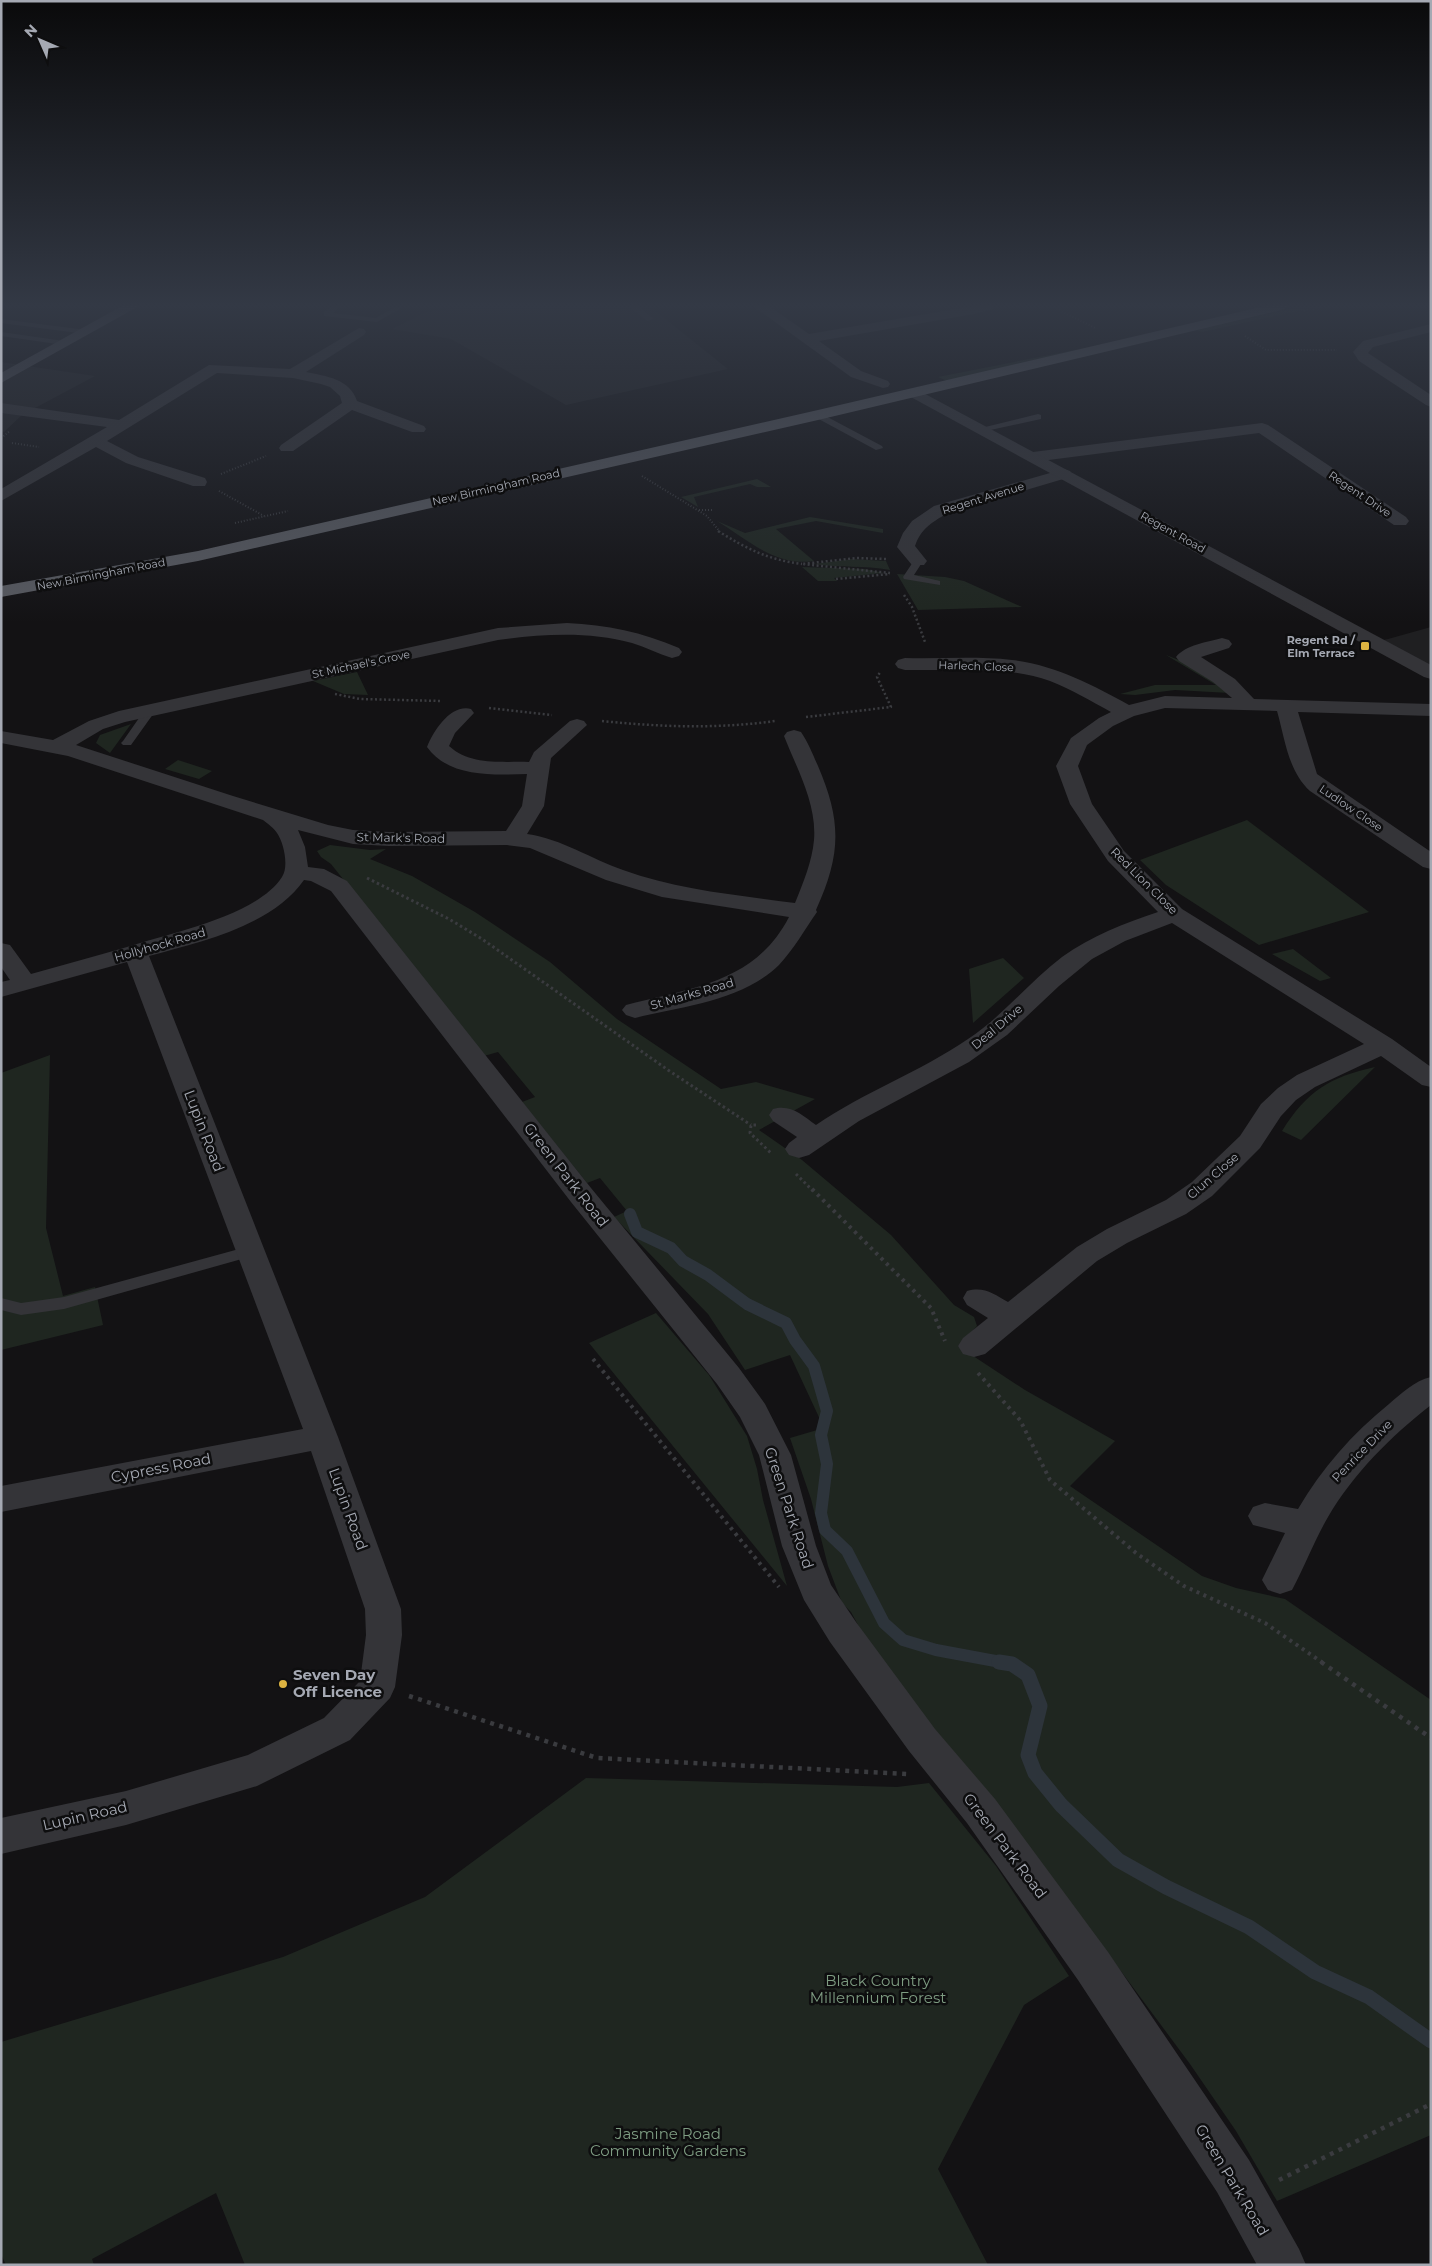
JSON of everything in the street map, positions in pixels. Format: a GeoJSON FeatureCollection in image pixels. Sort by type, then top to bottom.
{"type":"FeatureCollection","features":[{"type":"Feature","properties":{"kind":"highway","name":"New Birmingham Road"},"geometry":{"type":"LineString","coordinates":[[1,581],[192,551],[767,412]]}},
{"type":"Feature","properties":{"kind":"highway"},"geometry":{"type":"LineString","coordinates":[[649,440],[784,412]]}},
{"type":"Feature","properties":{"kind":"highway","name":"New Birmingham Road"},"geometry":{"type":"LineString","coordinates":[[1,592],[832,412]]}},
{"type":"Feature","properties":{"kind":"street"},"geometry":{"type":"LineString","coordinates":[[30,412],[123,424]]}},
{"type":"Feature","properties":{"kind":"street"},"geometry":{"type":"LineString","coordinates":[[1,496],[143,412]]}},
{"type":"Feature","properties":{"kind":"street"},"geometry":{"type":"LineString","coordinates":[[287,448],[339,412]]}},
{"type":"Feature","properties":{"kind":"street"},"geometry":{"type":"LineString","coordinates":[[371,412],[418,429]]}},
{"type":"Feature","properties":{"kind":"street","name":"Regent Road"},"geometry":{"type":"LineString","coordinates":[[949,412],[1431,673]]}},
{"type":"Feature","properties":{"kind":"street","name":"Regent Drive"},"geometry":{"type":"LineString","coordinates":[[1033,457],[1262,428],[1400,521]]}},
{"type":"Feature","properties":{"kind":"street"},"geometry":{"type":"LineString","coordinates":[[96,441],[132,460],[199,482]]}},
{"type":"Feature","properties":{"kind":"street","name":"Regent Avenue"},"geometry":{"type":"LineString","coordinates":[[918,561],[906,547],[911,532],[925,519],[940,510],[1064,474]]}},
{"type":"Feature","properties":{"kind":"street","name":"St Michael's Grove"},"geometry":{"type":"LineString","coordinates":[[56,747],[96,725],[150,710],[521,630],[568,629],[616,635],[635,638],[672,652]]}},
{"type":"Feature","properties":{"kind":"street"},"geometry":{"type":"LineString","coordinates":[[1222,644],[1186,657],[1223,678],[1240,694],[1248,705]]}},
{"type":"Feature","properties":{"kind":"street","name":"Harlech Close"},"geometry":{"type":"LineString","coordinates":[[897,666],[1013,666],[1063,679],[1127,712]]}},
{"type":"Feature","properties":{"kind":"street","name":"Red Lion Close"},"geometry":{"type":"LineString","coordinates":[[1431,710],[1166,702],[1127,712],[1106,722],[1078,742],[1067,766],[1081,804],[1116,856],[1174,914],[1383,1045],[1431,1079]]}},
{"type":"Feature","properties":{"kind":"street","name":"Ludlow Close"},"geometry":{"type":"LineString","coordinates":[[1286,707],[1308,777],[1318,786],[1431,862]]}},
{"type":"Feature","properties":{"kind":"street"},"geometry":{"type":"LineString","coordinates":[[464,713],[441,739],[438,747],[445,755],[456,761],[475,766],[538,768]]}},
{"type":"Feature","properties":{"kind":"street"},"geometry":{"type":"LineString","coordinates":[[514,839],[533,806],[541,756],[577,725]]}},
{"type":"Feature","properties":{"kind":"street","name":"St Marks Road"},"geometry":{"type":"LineString","coordinates":[[635,1010],[729,986],[753,973],[792,934],[805,912],[821,862],[825,826],[818,798],[790,725]]}},
{"type":"Feature","properties":{"kind":"street","name":"St Mark's Road"},"geometry":{"type":"LineString","coordinates":[[1,737],[72,750],[272,816],[337,834],[353,837],[406,840],[514,839],[543,845],[614,875],[670,892],[805,912]]}},
{"type":"Feature","properties":{"kind":"street"},"geometry":{"type":"LineString","coordinates":[[272,816],[284,824],[289,832],[294,844],[296,869]]}},
{"type":"Feature","properties":{"kind":"street","name":"Hollyhock Road"},"geometry":{"type":"LineString","coordinates":[[1,990],[213,929],[249,913],[275,898],[293,880],[301,851],[320,839],[337,834]]}},
{"type":"Feature","properties":{"kind":"street","name":"Green Park Road"},"geometry":{"type":"LineString","coordinates":[[296,869],[316,874],[339,886],[581,1194],[728,1376],[754,1412],[775,1455],[799,1546],[816,1590],[843,1632],[922,1740],[981,1811],[1092,1966],[1233,2176],[1283,2265]]}},
{"type":"Feature","properties":{"kind":"street","name":"Deal Drive"},"geometry":{"type":"LineString","coordinates":[[797,1154],[849,1115],[960,1056],[997,1030],[1057,974],[1082,954],[1122,932],[1174,914]]}},
{"type":"Feature","properties":{"kind":"street"},"geometry":{"type":"LineString","coordinates":[[1,950],[26,984]]}},
{"type":"Feature","properties":{"kind":"street","name":"Lupin Road"},"geometry":{"type":"LineString","coordinates":[[1,1836],[126,1808],[257,1769],[338,1729],[376,1687],[384,1635],[383,1609],[322,1437],[135,952]]}},
{"type":"Feature","properties":{"kind":"street","name":"Clun Close"},"geometry":{"type":"LineString","coordinates":[[966,1354],[1008,1316],[1087,1254],[1117,1236],[1176,1207],[1202,1189],[1250,1142],[1271,1110],[1287,1094],[1306,1081],[1383,1045]]}},
{"type":"Feature","properties":{"kind":"street"},"geometry":{"type":"LineString","coordinates":[[771,1120],[797,1154]]}},
{"type":"Feature","properties":{"kind":"street"},"geometry":{"type":"LineString","coordinates":[[978,1298],[1008,1316]]}},
{"type":"Feature","properties":{"kind":"street","name":"Penrice Drive"},"geometry":{"type":"LineString","coordinates":[[1280,1580],[1306,1524],[1330,1484],[1366,1444],[1403,1409],[1431,1388]]}},
{"type":"Feature","properties":{"kind":"street","name":"Cypress Road"},"geometry":{"type":"LineString","coordinates":[[1,1499],[322,1437]]}},
{"type":"Feature","properties":{"kind":"street"},"geometry":{"type":"LineString","coordinates":[[1265,1516],[1306,1524]]}},
{"type":"Feature","properties":{"kind":"lane"},"geometry":{"type":"LineString","coordinates":[[818,415],[879,448]]}},
{"type":"Feature","properties":{"kind":"lane"},"geometry":{"type":"LineString","coordinates":[[981,429],[1038,417]]}},
{"type":"Feature","properties":{"kind":"lane"},"geometry":{"type":"LineString","coordinates":[[918,561],[908,577],[936,583]]}},
{"type":"Feature","properties":{"kind":"lane"},"geometry":{"type":"LineString","coordinates":[[127,742],[150,710]]}},
{"type":"Feature","properties":{"kind":"lane"},"geometry":{"type":"LineString","coordinates":[[1,1304],[21,1310],[64,1303],[250,1251]]}},
{"type":"Feature","properties":{"kind":"path"},"geometry":{"type":"LineString","coordinates":[[199,482],[287,448]]}},
{"type":"Feature","properties":{"kind":"path"},"geometry":{"type":"LineString","coordinates":[[640,476],[707,516],[718,531],[737,543],[777,561],[827,567],[866,567],[891,573],[836,579]]}},
{"type":"Feature","properties":{"kind":"path"},"geometry":{"type":"LineString","coordinates":[[199,482],[214,488],[264,516]]}},
{"type":"Feature","properties":{"kind":"path"},"geometry":{"type":"LineString","coordinates":[[697,510],[713,510]]}},
{"type":"Feature","properties":{"kind":"path"},"geometry":{"type":"LineString","coordinates":[[802,564],[856,558],[918,561]]}},
{"type":"Feature","properties":{"kind":"path"},"geometry":{"type":"LineString","coordinates":[[902,591],[912,607],[927,648]]}},
{"type":"Feature","properties":{"kind":"path"},"geometry":{"type":"LineString","coordinates":[[598,720],[652,727],[726,728],[790,725],[891,707],[877,677],[880,671],[897,666]]}},
{"type":"Feature","properties":{"kind":"path"},"geometry":{"type":"LineString","coordinates":[[361,875],[441,914],[482,939],[668,1070],[751,1125],[771,1120]]}},
{"type":"Feature","properties":{"kind":"path"},"geometry":{"type":"LineString","coordinates":[[751,1125],[750,1133],[797,1154],[880,1255],[931,1308],[942,1338],[966,1354],[1020,1420],[1050,1480],[1136,1553],[1184,1586],[1265,1623],[1431,1738]]}},
{"type":"Feature","properties":{"kind":"path"},"geometry":{"type":"LineString","coordinates":[[593,1359],[782,1590]]}},
{"type":"Feature","properties":{"kind":"path"},"geometry":{"type":"LineString","coordinates":[[400,1692],[597,1758],[917,1774]]}},
{"type":"Feature","properties":{"kind":"path"},"geometry":{"type":"LineString","coordinates":[[1245,2198],[1431,2104]]}},
{"type":"Feature","properties":{"kind":"shaded area"},"geometry":{"type":"Polygon","coordinates":[[[1,412],[28,412],[4,432],[1,431],[1,412]]]}},
{"type":"Feature","properties":{"kind":"shaded area"},"geometry":{"type":"Polygon","coordinates":[[[1431,627],[1431,673],[1374,642],[1388,639],[1431,627]]]}},
{"type":"Feature","properties":{"kind":"green space"},"geometry":{"type":"Polygon","coordinates":[[[757,479],[771,487],[757,487],[750,484],[694,497],[698,507],[681,497],[757,479]]]}},
{"type":"Feature","properties":{"kind":"green space"},"geometry":{"type":"Polygon","coordinates":[[[810,517],[883,529],[883,533],[816,521],[776,529],[814,561],[800,562],[775,556],[751,544],[717,521],[745,533],[810,517]]]}},
{"type":"Feature","properties":{"kind":"green space"},"geometry":{"type":"Polygon","coordinates":[[[852,559],[886,561],[890,570],[814,564],[852,559]]]}},
{"type":"Feature","properties":{"kind":"green space"},"geometry":{"type":"Polygon","coordinates":[[[802,567],[865,569],[884,573],[834,578],[837,581],[818,581],[802,567]]]}},
{"type":"Feature","properties":{"kind":"green space"},"geometry":{"type":"Polygon","coordinates":[[[897,574],[945,577],[964,581],[1022,607],[918,610],[897,574]]]}},
{"type":"Feature","properties":{"kind":"green space"},"geometry":{"type":"Polygon","coordinates":[[[1166,655],[1184,662],[1230,693],[1175,690],[1135,695],[1120,694],[1155,685],[1216,685],[1166,655]]]}},
{"type":"Feature","properties":{"kind":"green space"},"geometry":{"type":"Polygon","coordinates":[[[357,672],[368,695],[344,694],[313,681],[357,672]]]}},
{"type":"Feature","properties":{"kind":"green space"},"geometry":{"type":"Polygon","coordinates":[[[131,724],[110,753],[96,743],[100,735],[131,724]]]}},
{"type":"Feature","properties":{"kind":"green space"},"geometry":{"type":"Polygon","coordinates":[[[178,760],[212,771],[199,779],[165,769],[178,760]]]}},
{"type":"Feature","properties":{"kind":"green space"},"geometry":{"type":"Polygon","coordinates":[[[1247,820],[1369,912],[1259,945],[1166,885],[1140,860],[1247,820]]]}},
{"type":"Feature","properties":{"kind":"green space"},"geometry":{"type":"Polygon","coordinates":[[[330,845],[370,850],[386,849],[370,859],[412,876],[475,912],[550,962],[617,1019],[721,1089],[756,1082],[815,1099],[759,1130],[802,1160],[891,1235],[954,1305],[974,1317],[977,1326],[958,1346],[1025,1390],[1115,1441],[1070,1486],[1202,1576],[1236,1588],[1285,1599],[1431,1700],[1431,2135],[1277,2201],[1236,2131],[1190,2064],[1097,1939],[869,1645],[851,1612],[842,1603],[828,1566],[811,1499],[790,1438],[824,1428],[790,1355],[745,1370],[708,1314],[614,1217],[627,1211],[600,1178],[587,1183],[522,1102],[535,1097],[498,1052],[484,1056],[331,864],[321,857],[317,851],[330,845]]]}},
{"type":"Feature","properties":{"kind":"green space"},"geometry":{"type":"Polygon","coordinates":[[[1293,949],[1331,978],[1320,981],[1272,954],[1293,949]]]}},
{"type":"Feature","properties":{"kind":"green space"},"geometry":{"type":"Polygon","coordinates":[[[1003,958],[1024,978],[973,1023],[969,969],[1003,958]]]}},
{"type":"Feature","properties":{"kind":"green space"},"geometry":{"type":"Polygon","coordinates":[[[50,1055],[46,1228],[63,1296],[95,1287],[103,1325],[1,1350],[1,1073],[50,1055]]]}},
{"type":"Feature","properties":{"kind":"green space"},"geometry":{"type":"Polygon","coordinates":[[[1375,1067],[1301,1140],[1282,1131],[1291,1117],[1321,1088],[1332,1081],[1375,1067]]]}},
{"type":"Feature","properties":{"kind":"green space"},"geometry":{"type":"Polygon","coordinates":[[[656,1313],[709,1375],[747,1436],[787,1586],[589,1343],[656,1313]]]}},
{"type":"Feature","properties":{"kind":"green space","name":"Black Country Millennium Forest"},"geometry":{"type":"Polygon","coordinates":[[[586,1778],[897,1787],[929,1783],[996,1866],[1069,1976],[1024,2005],[938,2169],[988,2265],[245,2265],[216,2193],[92,2259],[94,2265],[6,2265],[1,2254],[1,2042],[283,1957],[425,1897],[586,1778]]]}},
{"type":"Feature","properties":{"kind":"waterway"},"geometry":{"type":"LineString","coordinates":[[630,1214],[637,1232],[671,1248],[683,1261],[708,1275],[747,1304],[786,1323],[795,1340],[814,1366],[827,1411],[821,1435],[827,1464],[821,1513],[825,1530],[847,1551],[884,1623],[903,1640],[936,1650],[1006,1663]]}},
{"type":"Feature","properties":{"kind":"waterway"},"geometry":{"type":"LineString","coordinates":[[999,1662],[1012,1664],[1028,1675],[1040,1706],[1028,1755],[1035,1773],[1061,1805],[1118,1860],[1166,1887],[1249,1927],[1315,1972],[1369,1997],[1431,2041]]}},
{"type":"Feature","properties":{"kind":"place","name":"Regent Rd / Elm Terrace"},"geometry":{"type":"Point","coordinates":[1365,646]}},
{"type":"Feature","properties":{"kind":"place","name":"Seven Day Off Licence"},"geometry":{"type":"Point","coordinates":[283,1684]}},
{"type":"Feature","properties":{"kind":"park label","name":"Jasmine Road Community Gardens"},"geometry":{"type":"Point","coordinates":[668,2142]}}]}
